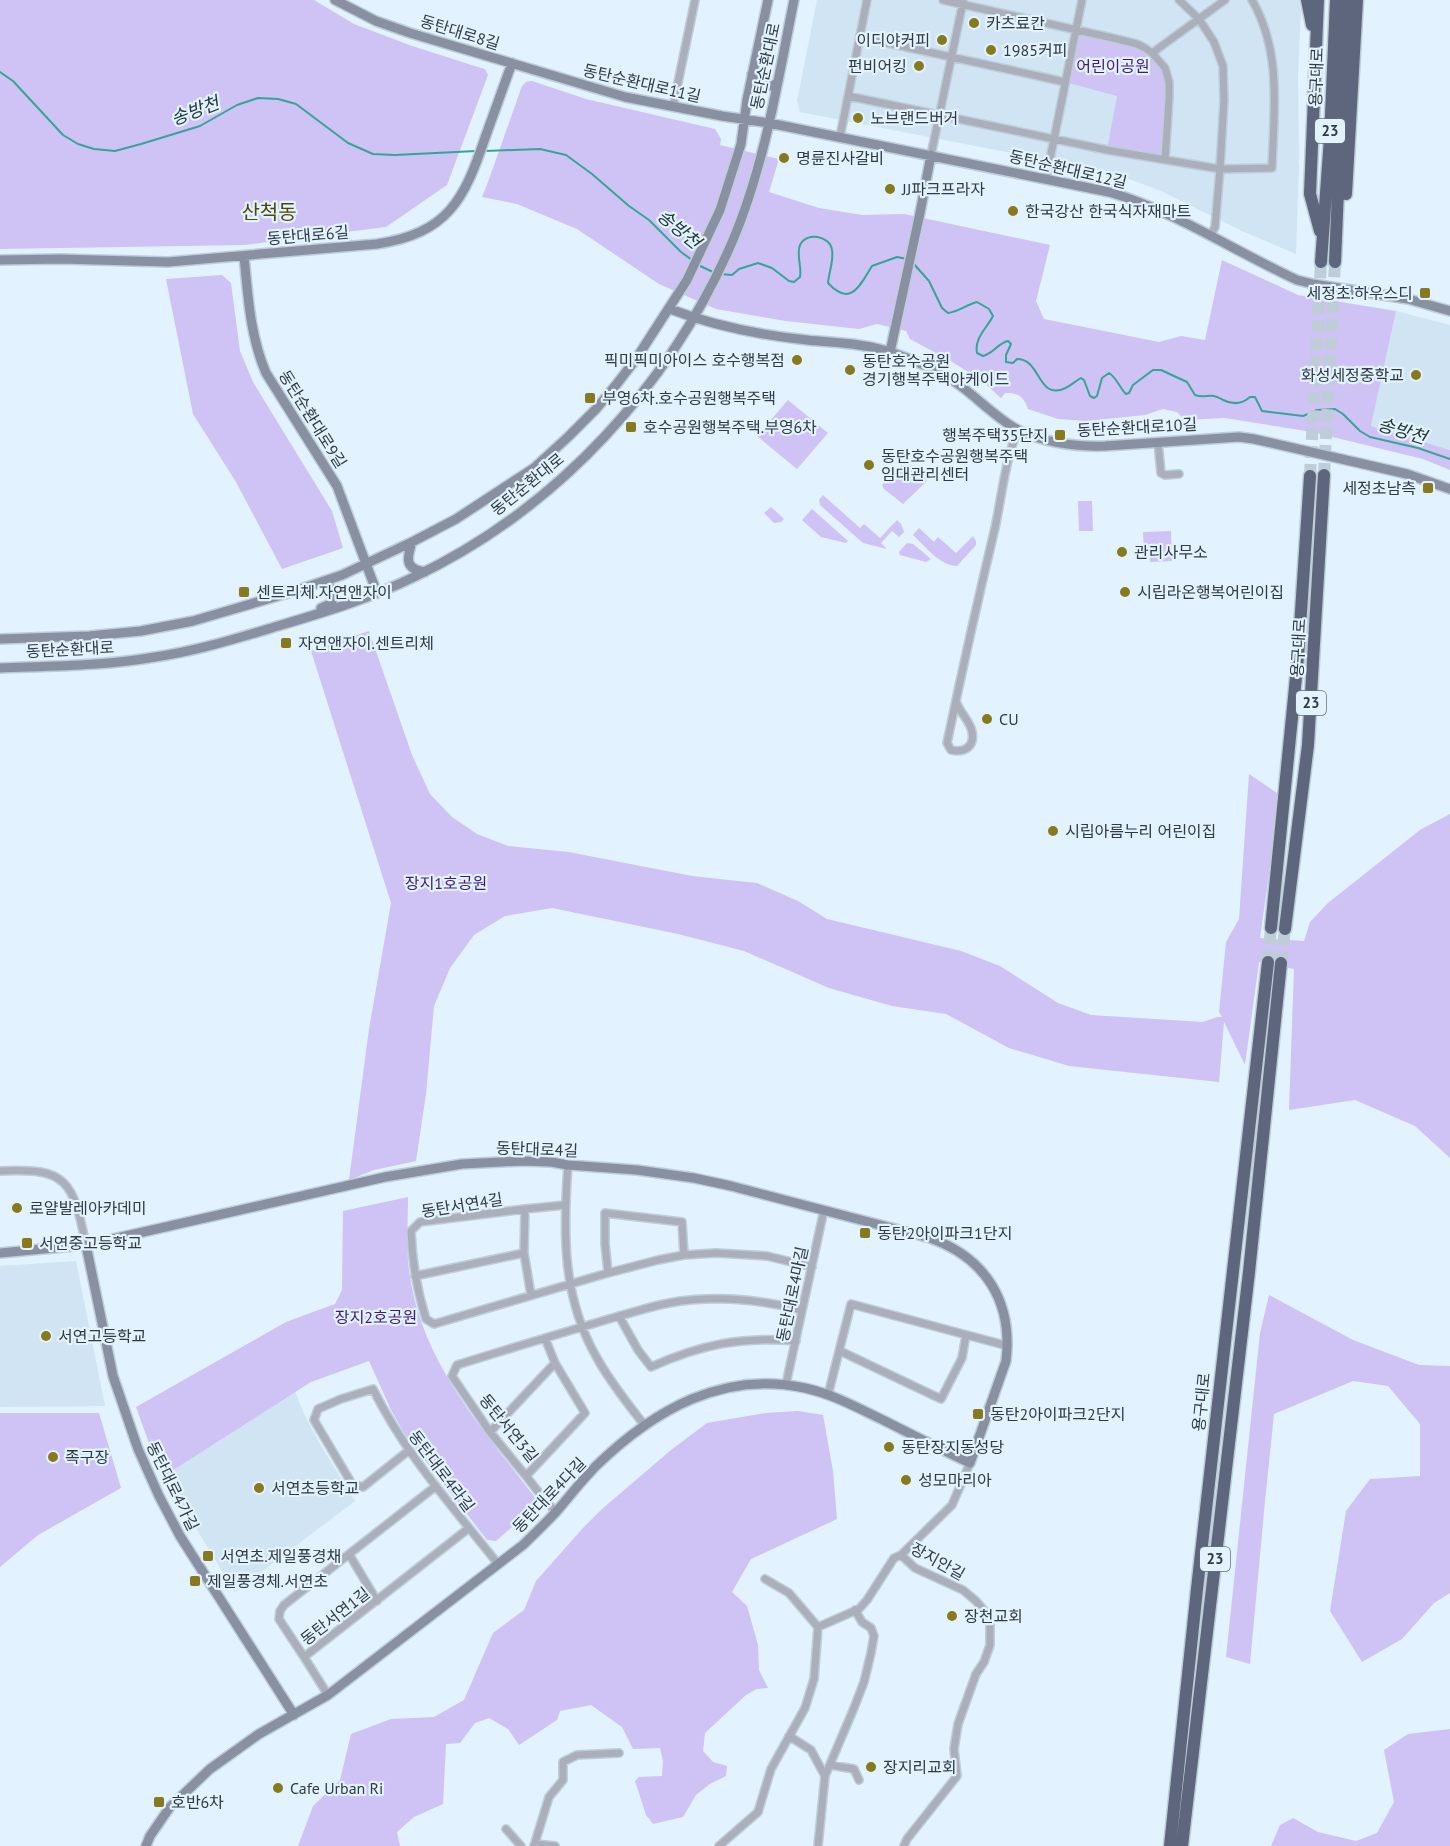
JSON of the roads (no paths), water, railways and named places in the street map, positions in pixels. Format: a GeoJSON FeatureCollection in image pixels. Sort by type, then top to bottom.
{"type":"FeatureCollection","features":[{"type":"Feature","properties":{"kind":"highway"},"geometry":{"type":"LineString","coordinates":[[1307,0],[1316,56]]}},
{"type":"Feature","properties":{"kind":"highway"},"geometry":{"type":"LineString","coordinates":[[1318,0],[1310,194],[1322,239]]}},
{"type":"Feature","properties":{"kind":"highway","name":"용구대로"},"geometry":{"type":"LineString","coordinates":[[1321,262],[1330,138],[1336,0]]}},
{"type":"Feature","properties":{"kind":"highway","name":"용구대로"},"geometry":{"type":"LineString","coordinates":[[1335,262],[1346,0]]}},
{"type":"Feature","properties":{"kind":"highway"},"geometry":{"type":"LineString","coordinates":[[1336,242],[1346,205],[1357,0]]}},
{"type":"Feature","properties":{"kind":"highway"},"geometry":{"type":"LineString","coordinates":[[1353,95],[1365,0]]}},
{"type":"Feature","properties":{"kind":"highway","name":"용구대로"},"geometry":{"type":"LineString","coordinates":[[1285,929],[1308,745],[1324,475]]}},
{"type":"Feature","properties":{"kind":"highway","name":"용구대로"},"geometry":{"type":"LineString","coordinates":[[1271,928],[1298,657],[1310,476]]}},
{"type":"Feature","properties":{"kind":"highway","name":"용구대로"},"geometry":{"type":"LineString","coordinates":[[1170,1846],[1235,1244],[1274,963],[1249,1272],[1182,1846]]}},
{"type":"Feature","properties":{"kind":"street","name":"동탄대로8길"},"geometry":{"type":"LineString","coordinates":[[336,0],[376,21],[512,63]]}},
{"type":"Feature","properties":{"kind":"street"},"geometry":{"type":"LineString","coordinates":[[673,106],[695,0]]}},
{"type":"Feature","properties":{"kind":"street","name":"동탄순환대로"},"geometry":{"type":"LineString","coordinates":[[0,639],[113,634],[176,625],[325,581],[366,565],[456,519],[534,468],[596,409],[629,368],[687,280],[720,210],[741,144],[752,74],[768,0]]}},
{"type":"Feature","properties":{"kind":"street","name":"동탄순환대로"},"geometry":{"type":"LineString","coordinates":[[0,668],[98,664],[154,658],[202,648],[295,621],[377,593],[424,572],[462,551],[530,504],[574,466],[612,428],[642,393],[662,368],[709,290],[747,205],[769,123],[794,0]]}},
{"type":"Feature","properties":{"kind":"street"},"geometry":{"type":"LineString","coordinates":[[840,137],[867,0]]}},
{"type":"Feature","properties":{"kind":"street"},"geometry":{"type":"LineString","coordinates":[[943,0],[963,2],[1137,44],[1152,53],[1165,68],[1169,82],[1165,160]]}},
{"type":"Feature","properties":{"kind":"street"},"geometry":{"type":"LineString","coordinates":[[1046,178],[1082,0]]}},
{"type":"Feature","properties":{"kind":"street"},"geometry":{"type":"LineString","coordinates":[[1179,0],[1199,19],[1214,42],[1223,66],[1224,100],[1220,170],[1215,227],[1210,236]]}},
{"type":"Feature","properties":{"kind":"street"},"geometry":{"type":"LineString","coordinates":[[1152,53],[1225,0]]}},
{"type":"Feature","properties":{"kind":"street"},"geometry":{"type":"LineString","coordinates":[[848,96],[1053,139],[1220,170],[1272,168],[1274,62],[1268,39],[1252,0]]}},
{"type":"Feature","properties":{"kind":"street"},"geometry":{"type":"LineString","coordinates":[[890,352],[963,2]]}},
{"type":"Feature","properties":{"kind":"street"},"geometry":{"type":"LineString","coordinates":[[860,37],[1065,81]]}},
{"type":"Feature","properties":{"kind":"street","name":"동탄대로6길"},"geometry":{"type":"LineString","coordinates":[[0,260],[159,262],[377,244],[397,241],[414,235],[431,225],[456,204],[464,193],[512,63]]}},
{"type":"Feature","properties":{"kind":"street","name":"동탄순환대로11길"},"geometry":{"type":"LineString","coordinates":[[512,63],[605,92],[769,123]]}},
{"type":"Feature","properties":{"kind":"street"},"geometry":{"type":"LineString","coordinates":[[752,74],[756,83],[772,86],[777,83]]}},
{"type":"Feature","properties":{"kind":"street","name":"동탄순환대로12길"},"geometry":{"type":"LineString","coordinates":[[769,123],[1046,178],[1129,198],[1297,280],[1415,300],[1450,311]]}},
{"type":"Feature","properties":{"kind":"street","name":"동탄순환대로9길"},"geometry":{"type":"LineString","coordinates":[[244,256],[258,355],[266,373],[337,486],[351,518],[377,593]]}},
{"type":"Feature","properties":{"kind":"street","name":"동탄순환대로10길"},"geometry":{"type":"LineString","coordinates":[[670,309],[723,327],[762,334],[852,344],[890,352],[920,363],[956,382],[1018,430],[1049,441],[1084,447],[1227,437],[1254,439],[1407,474],[1450,489]]}},
{"type":"Feature","properties":{"kind":"street"},"geometry":{"type":"LineString","coordinates":[[956,701],[958,710],[972,730],[973,736],[969,748],[957,751],[951,750],[947,743],[956,701],[1012,443],[1018,430]]}},
{"type":"Feature","properties":{"kind":"street"},"geometry":{"type":"LineString","coordinates":[[1158,442],[1161,473],[1179,474]]}},
{"type":"Feature","properties":{"kind":"street"},"geometry":{"type":"LineString","coordinates":[[411,542],[408,562],[416,571],[424,572]]}},
{"type":"Feature","properties":{"kind":"street"},"geometry":{"type":"LineString","coordinates":[[295,621],[330,604],[334,598],[332,589],[325,581]]}},
{"type":"Feature","properties":{"kind":"street","name":"동탄대로4길"},"geometry":{"type":"LineString","coordinates":[[0,1253],[86,1245],[385,1177],[462,1164],[551,1162],[694,1178],[930,1238],[960,1253],[978,1267],[991,1282],[999,1297],[1007,1327],[1008,1346],[1001,1378],[970,1463]]}},
{"type":"Feature","properties":{"kind":"street"},"geometry":{"type":"LineString","coordinates":[[568,1165],[565,1244],[569,1284],[582,1327],[604,1371],[645,1426]]}},
{"type":"Feature","properties":{"kind":"street"},"geometry":{"type":"LineString","coordinates":[[0,1171],[33,1170],[50,1173],[63,1181],[71,1193],[82,1224],[86,1245]]}},
{"type":"Feature","properties":{"kind":"street"},"geometry":{"type":"LineString","coordinates":[[525,1209],[565,1205]]}},
{"type":"Feature","properties":{"kind":"street","name":"동탄서연4길"},"geometry":{"type":"LineString","coordinates":[[531,1295],[524,1253],[525,1209],[420,1222],[411,1231],[415,1276],[426,1319],[434,1324],[608,1273],[684,1255],[716,1253],[767,1256],[812,1267]]}},
{"type":"Feature","properties":{"kind":"street","name":"동탄대로4마길"},"geometry":{"type":"LineString","coordinates":[[786,1384],[824,1210]]}},
{"type":"Feature","properties":{"kind":"street"},"geometry":{"type":"LineString","coordinates":[[608,1273],[605,1213],[682,1222],[684,1255]]}},
{"type":"Feature","properties":{"kind":"street","name":"동탄대로4가길"},"geometry":{"type":"LineString","coordinates":[[86,1245],[113,1376],[138,1449],[180,1536],[294,1715]]}},
{"type":"Feature","properties":{"kind":"street"},"geometry":{"type":"LineString","coordinates":[[415,1276],[524,1253]]}},
{"type":"Feature","properties":{"kind":"street","name":"동탄서연3길"},"geometry":{"type":"LineString","coordinates":[[544,1338],[555,1364],[585,1413],[526,1476],[490,1432],[452,1376],[457,1365],[544,1338],[667,1303],[717,1298],[763,1302],[802,1310]]}},
{"type":"Feature","properties":{"kind":"street"},"geometry":{"type":"LineString","coordinates":[[828,1395],[851,1304],[1008,1346]]}},
{"type":"Feature","properties":{"kind":"street"},"geometry":{"type":"LineString","coordinates":[[619,1316],[638,1350],[651,1367],[715,1344],[756,1339],[796,1341]]}},
{"type":"Feature","properties":{"kind":"street"},"geometry":{"type":"LineString","coordinates":[[840,1351],[941,1399],[962,1358],[966,1335]]}},
{"type":"Feature","properties":{"kind":"street"},"geometry":{"type":"LineString","coordinates":[[490,1432],[555,1364]]}},
{"type":"Feature","properties":{"kind":"street","name":"동탄대로4다길"},"geometry":{"type":"LineString","coordinates":[[146,1846],[162,1817],[192,1784],[259,1734],[328,1695],[523,1545],[596,1466],[645,1426],[682,1402],[742,1385],[786,1384],[828,1395],[970,1463]]}},
{"type":"Feature","properties":{"kind":"street","name":"동탄대로4라길"},"geometry":{"type":"LineString","coordinates":[[408,1451],[363,1487],[352,1484],[314,1420],[318,1409],[373,1389],[408,1451],[498,1564]]}},
{"type":"Feature","properties":{"kind":"street"},"geometry":{"type":"LineString","coordinates":[[902,1555],[952,1505],[970,1463]]}},
{"type":"Feature","properties":{"kind":"street"},"geometry":{"type":"LineString","coordinates":[[526,1476],[556,1511]]}},
{"type":"Feature","properties":{"kind":"street","name":"동탄서연1길"},"geometry":{"type":"LineString","coordinates":[[436,1486],[284,1605],[279,1619],[304,1657],[469,1528]]}},
{"type":"Feature","properties":{"kind":"street"},"geometry":{"type":"LineString","coordinates":[[349,1554],[377,1601]]}},
{"type":"Feature","properties":{"kind":"street","name":"장지안길"},"geometry":{"type":"LineString","coordinates":[[818,1627],[855,1610],[867,1600],[894,1558],[902,1555],[915,1568],[963,1590],[976,1600],[988,1615],[990,1645],[984,1662],[976,1674],[958,1724],[954,1749],[957,1776],[907,1839],[904,1846]]}},
{"type":"Feature","properties":{"kind":"street"},"geometry":{"type":"LineString","coordinates":[[719,1846],[758,1812],[771,1769],[805,1708],[814,1679],[818,1627],[789,1593],[765,1579]]}},
{"type":"Feature","properties":{"kind":"street"},"geometry":{"type":"LineString","coordinates":[[818,1846],[825,1776],[858,1700],[874,1636],[871,1628],[862,1622],[855,1610]]}},
{"type":"Feature","properties":{"kind":"street"},"geometry":{"type":"LineString","coordinates":[[304,1657],[328,1695]]}},
{"type":"Feature","properties":{"kind":"street"},"geometry":{"type":"LineString","coordinates":[[789,1736],[811,1750],[825,1776]]}},
{"type":"Feature","properties":{"kind":"street"},"geometry":{"type":"LineString","coordinates":[[534,1846],[549,1797],[564,1780],[563,1762],[577,1755],[619,1753]]}},
{"type":"Feature","properties":{"kind":"street"},"geometry":{"type":"LineString","coordinates":[[830,1765],[854,1769],[859,1780]]}},
{"type":"Feature","properties":{"kind":"street"},"geometry":{"type":"LineString","coordinates":[[506,1829],[521,1846]]}},
{"type":"Feature","properties":{"kind":"street"},"geometry":{"type":"LineString","coordinates":[[534,1846],[536,1844],[555,1846]]}},
{"type":"Feature","properties":{"kind":"waterway","name":"송방천"},"geometry":{"type":"LineString","coordinates":[[0,72],[13,81],[63,135],[78,144],[94,149],[115,151],[200,126],[237,105],[258,98],[278,99],[296,104],[348,143],[373,154],[476,151]]}},
{"type":"Feature","properties":{"kind":"waterway","name":"송방천"},"geometry":{"type":"LineString","coordinates":[[485,151],[540,149],[566,155],[649,220],[692,260]]}},
{"type":"Feature","properties":{"kind":"waterway","name":"송방천"},"geometry":{"type":"LineString","coordinates":[[721,274],[732,275],[739,269],[758,263],[772,268],[789,281],[794,282],[800,277],[800,245],[808,238],[818,237],[827,241],[832,250],[828,283],[843,294],[849,294],[859,286],[872,266],[897,257],[907,259]]}},
{"type":"Feature","properties":{"kind":"waterway","name":"송방천"},"geometry":{"type":"LineString","coordinates":[[912,262],[929,281],[942,308],[948,313],[977,302],[989,309],[993,316],[979,338],[977,353],[987,355],[1008,341],[1011,344],[1006,355],[1006,362],[1013,363],[1017,359],[1025,361],[1035,370],[1042,382],[1052,390],[1065,388],[1081,378],[1090,396],[1094,398],[1097,396],[1102,378],[1109,373],[1126,394],[1133,385],[1153,370],[1161,370],[1187,382],[1195,395],[1215,396],[1234,403],[1255,397],[1262,411],[1303,416],[1317,410],[1335,409],[1370,437],[1418,448],[1450,459]]}},
{"type":"Feature","properties":{"kind":"waterway","name":"송방천"},"geometry":{"type":"LineString","coordinates":[[696,264],[715,273]]}},
{"type":"Feature","properties":{"kind":"tunnel"},"geometry":{"type":"LineString","coordinates":[[1310,476],[1321,262]]}},
{"type":"Feature","properties":{"kind":"tunnel"},"geometry":{"type":"LineString","coordinates":[[1324,475],[1335,262]]}},
{"type":"Feature","properties":{"kind":"tunnel"},"geometry":{"type":"LineString","coordinates":[[1268,962],[1271,928]]}},
{"type":"Feature","properties":{"kind":"tunnel"},"geometry":{"type":"LineString","coordinates":[[1281,963],[1285,929]]}},
{"type":"Feature","properties":{"kind":"place","name":"카츠료칸"},"geometry":{"type":"Point","coordinates":[974,23]}},
{"type":"Feature","properties":{"kind":"place","name":"이디야커피"},"geometry":{"type":"Point","coordinates":[942,40]}},
{"type":"Feature","properties":{"kind":"place","name":"1985커피"},"geometry":{"type":"Point","coordinates":[991,50]}},
{"type":"Feature","properties":{"kind":"place","name":"펀비어킹"},"geometry":{"type":"Point","coordinates":[919,66]}},
{"type":"Feature","properties":{"kind":"place","name":"노브랜드버거"},"geometry":{"type":"Point","coordinates":[858,118]}},
{"type":"Feature","properties":{"kind":"place","name":"명륜진사갈비"},"geometry":{"type":"Point","coordinates":[784,158]}},
{"type":"Feature","properties":{"kind":"place","name":"JJ파크프라자"},"geometry":{"type":"Point","coordinates":[890,189]}},
{"type":"Feature","properties":{"kind":"place","name":"한국강산 한국식자재마트"},"geometry":{"type":"Point","coordinates":[1013,211]}},
{"type":"Feature","properties":{"kind":"place","name":"세정초.하우스디"},"geometry":{"type":"Point","coordinates":[1425,293]}},
{"type":"Feature","properties":{"kind":"place","name":"픽미픽미아이스 호수행복점"},"geometry":{"type":"Point","coordinates":[797,360]}},
{"type":"Feature","properties":{"kind":"place","name":"동탄호수공원 경기행복주택아케이드"},"geometry":{"type":"Point","coordinates":[850,370]}},
{"type":"Feature","properties":{"kind":"place","name":"화성세정중학교"},"geometry":{"type":"Point","coordinates":[1416,375]}},
{"type":"Feature","properties":{"kind":"place","name":"부영6차.호수공원행복주택"},"geometry":{"type":"Point","coordinates":[590,398]}},
{"type":"Feature","properties":{"kind":"place","name":"호수공원행복주택.부영6차"},"geometry":{"type":"Point","coordinates":[631,427]}},
{"type":"Feature","properties":{"kind":"place","name":"행복주택35단지"},"geometry":{"type":"Point","coordinates":[1060,435]}},
{"type":"Feature","properties":{"kind":"place","name":"동탄호수공원행복주택 임대관리센터"},"geometry":{"type":"Point","coordinates":[869,465]}},
{"type":"Feature","properties":{"kind":"place","name":"세정초남측"},"geometry":{"type":"Point","coordinates":[1428,488]}},
{"type":"Feature","properties":{"kind":"place","name":"관리사무소"},"geometry":{"type":"Point","coordinates":[1122,552]}},
{"type":"Feature","properties":{"kind":"place","name":"센트리체.자연앤자이"},"geometry":{"type":"Point","coordinates":[244,592]}},
{"type":"Feature","properties":{"kind":"place","name":"시립라온행복어린이집"},"geometry":{"type":"Point","coordinates":[1125,592]}},
{"type":"Feature","properties":{"kind":"place","name":"자연앤자이.센트리체"},"geometry":{"type":"Point","coordinates":[286,643]}},
{"type":"Feature","properties":{"kind":"place","name":"CU"},"geometry":{"type":"Point","coordinates":[987,719]}},
{"type":"Feature","properties":{"kind":"place","name":"시립아름누리 어린이집"},"geometry":{"type":"Point","coordinates":[1053,831]}},
{"type":"Feature","properties":{"kind":"place","name":"로얄발레아카데미"},"geometry":{"type":"Point","coordinates":[17,1208]}},
{"type":"Feature","properties":{"kind":"place","name":"동탄2아이파크1단지"},"geometry":{"type":"Point","coordinates":[865,1233]}},
{"type":"Feature","properties":{"kind":"place","name":"서연중고등학교"},"geometry":{"type":"Point","coordinates":[27,1243]}},
{"type":"Feature","properties":{"kind":"place","name":"서연고등학교"},"geometry":{"type":"Point","coordinates":[46,1336]}},
{"type":"Feature","properties":{"kind":"place","name":"동탄2아이파크2단지"},"geometry":{"type":"Point","coordinates":[978,1414]}},
{"type":"Feature","properties":{"kind":"place","name":"동탄장지동성당"},"geometry":{"type":"Point","coordinates":[889,1447]}},
{"type":"Feature","properties":{"kind":"place","name":"족구장"},"geometry":{"type":"Point","coordinates":[53,1457]}},
{"type":"Feature","properties":{"kind":"place","name":"성모마리아"},"geometry":{"type":"Point","coordinates":[906,1480]}},
{"type":"Feature","properties":{"kind":"place","name":"서연초등학교"},"geometry":{"type":"Point","coordinates":[259,1488]}},
{"type":"Feature","properties":{"kind":"place","name":"서연초.제일풍경채"},"geometry":{"type":"Point","coordinates":[208,1556]}},
{"type":"Feature","properties":{"kind":"place","name":"제일풍경체.서연초"},"geometry":{"type":"Point","coordinates":[195,1581]}},
{"type":"Feature","properties":{"kind":"place","name":"장천교회"},"geometry":{"type":"Point","coordinates":[952,1616]}},
{"type":"Feature","properties":{"kind":"place","name":"장지리교회"},"geometry":{"type":"Point","coordinates":[871,1767]}},
{"type":"Feature","properties":{"kind":"place","name":"Cafe Urban Ri"},"geometry":{"type":"Point","coordinates":[278,1788]}},
{"type":"Feature","properties":{"kind":"place","name":"호반6차"},"geometry":{"type":"Point","coordinates":[159,1802]}},
{"type":"Feature","properties":{"kind":"district","name":"산척동"},"geometry":{"type":"Point","coordinates":[269,212]}},
{"type":"Feature","properties":{"kind":"park label","name":"어린이공원"},"geometry":{"type":"Point","coordinates":[1113,66]}},
{"type":"Feature","properties":{"kind":"park label","name":"장지1호공원"},"geometry":{"type":"Point","coordinates":[446,883]}},
{"type":"Feature","properties":{"kind":"park label","name":"장지2호공원"},"geometry":{"type":"Point","coordinates":[376,1317]}}]}
